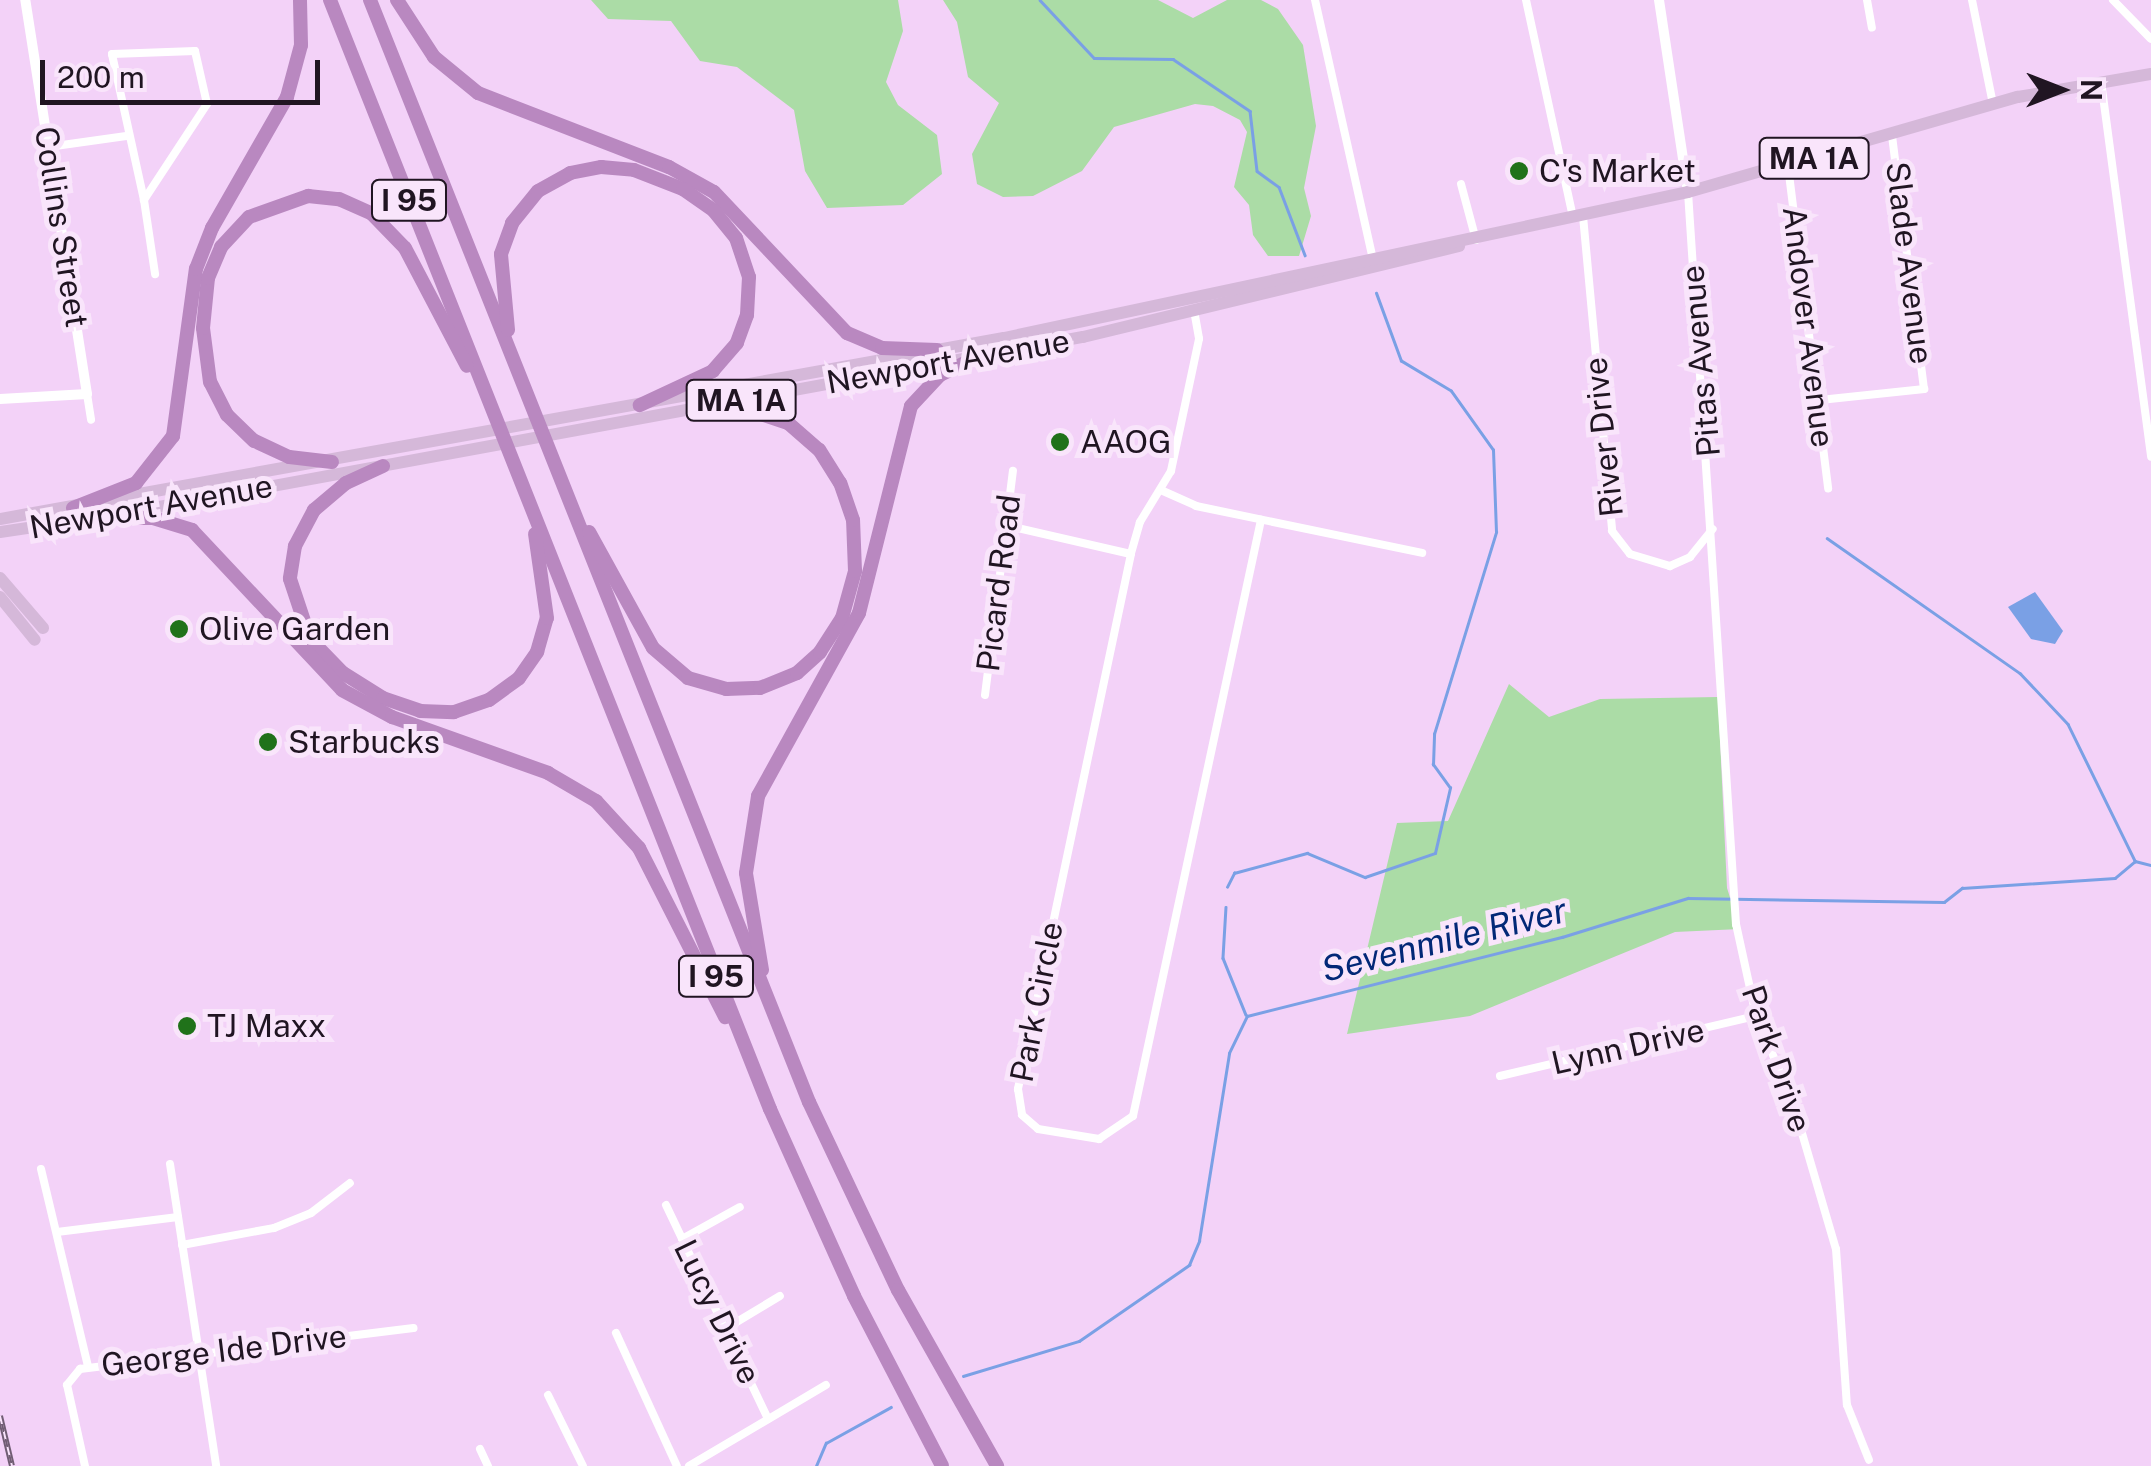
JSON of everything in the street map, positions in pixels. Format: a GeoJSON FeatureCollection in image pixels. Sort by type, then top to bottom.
{"type":"FeatureCollection","features":[{"type":"Feature","properties":{"kind":"highway"},"geometry":{"type":"LineString","coordinates":[[73,508],[136,483],[171,442],[180,410],[196,269],[217,218],[287,97],[300,46],[300,0]]}},
{"type":"Feature","properties":{"kind":"highway","name":"I 95"},"geometry":{"type":"LineString","coordinates":[[330,0],[749,1058],[840,1266],[942,1466]]}},
{"type":"Feature","properties":{"kind":"highway","name":"I 95"},"geometry":{"type":"LineString","coordinates":[[370,0],[774,1019],[875,1244],[996,1466]]}},
{"type":"Feature","properties":{"kind":"highway"},"geometry":{"type":"LineString","coordinates":[[398,0],[426,48],[478,93],[669,167],[714,192],[847,333],[882,348],[938,350]]}},
{"type":"Feature","properties":{"kind":"highway"},"geometry":{"type":"LineString","coordinates":[[513,360],[500,270],[521,210],[544,186],[576,170],[610,166],[650,175],[691,194],[727,224],[745,260],[750,300],[740,336],[722,363],[690,387],[640,405]]}},
{"type":"Feature","properties":{"kind":"highway"},"geometry":{"type":"LineString","coordinates":[[332,462],[289,457],[249,438],[222,409],[208,375],[203,318],[210,271],[236,228],[269,205],[332,198],[384,223],[405,248],[488,400]]}},
{"type":"Feature","properties":{"kind":"highway"},"geometry":{"type":"LineString","coordinates":[[774,1019],[747,894],[755,806],[860,613],[911,406],[940,374],[978,357]]}},
{"type":"Feature","properties":{"kind":"highway"},"geometry":{"type":"LineString","coordinates":[[567,496],[649,642],[677,671],[734,690],[796,674],[830,640],[850,595],[856,547],[848,501],[819,450],[788,423],[746,409],[702,408]]}},
{"type":"Feature","properties":{"kind":"highway"},"geometry":{"type":"LineString","coordinates":[[383,466],[339,488],[309,516],[293,554],[292,595],[305,632],[328,660],[368,690],[411,709],[446,713],[476,706],[508,688],[533,660],[547,610],[531,508]]}},
{"type":"Feature","properties":{"kind":"highway"},"geometry":{"type":"LineString","coordinates":[[93,518],[161,519],[192,530],[342,690],[392,717],[548,773],[604,807],[639,848],[749,1058]]}},
{"type":"Feature","properties":{"kind":"main road","name":"Newport Avenue"},"geometry":{"type":"LineString","coordinates":[[2,530],[73,508],[938,350],[1372,256],[1476,240],[1788,166],[1993,104],[2101,80],[2151,74]]}},
{"type":"Feature","properties":{"kind":"main road","name":"Newport Avenue"},"geometry":{"type":"LineString","coordinates":[[2,530],[93,518],[978,357],[1396,266],[1476,240]]}},
{"type":"Feature","properties":{"kind":"main road"},"geometry":{"type":"LineString","coordinates":[[0,578],[39,634],[0,597]]}},
{"type":"Feature","properties":{"kind":"street","name":"Collins Street"},"geometry":{"type":"LineString","coordinates":[[25,0],[91,420]]}},
{"type":"Feature","properties":{"kind":"street"},"geometry":{"type":"LineString","coordinates":[[1315,0],[1372,256]]}},
{"type":"Feature","properties":{"kind":"street"},"geometry":{"type":"LineString","coordinates":[[1526,0],[1578,217]]}},
{"type":"Feature","properties":{"kind":"street"},"geometry":{"type":"LineString","coordinates":[[1659,0],[1688,192]]}},
{"type":"Feature","properties":{"kind":"street"},"geometry":{"type":"LineString","coordinates":[[1867,0],[1872,28]]}},
{"type":"Feature","properties":{"kind":"street"},"geometry":{"type":"LineString","coordinates":[[1972,0],[1993,104]]}},
{"type":"Feature","properties":{"kind":"street"},"geometry":{"type":"LineString","coordinates":[[2113,0],[2150,36]]}},
{"type":"Feature","properties":{"kind":"street"},"geometry":{"type":"LineString","coordinates":[[144,200],[207,104],[195,51],[112,54],[156,274]]}},
{"type":"Feature","properties":{"kind":"street"},"geometry":{"type":"LineString","coordinates":[[2101,80],[2151,457]]}},
{"type":"Feature","properties":{"kind":"street","name":"Slade Avenue"},"geometry":{"type":"LineString","coordinates":[[1820,400],[1922,392],[1892,134]]}},
{"type":"Feature","properties":{"kind":"street"},"geometry":{"type":"LineString","coordinates":[[48,147],[126,136]]}},
{"type":"Feature","properties":{"kind":"street","name":"Andover Avenue"},"geometry":{"type":"LineString","coordinates":[[1788,166],[1828,489]]}},
{"type":"Feature","properties":{"kind":"street"},"geometry":{"type":"LineString","coordinates":[[1460,184],[1476,240]]}},
{"type":"Feature","properties":{"kind":"street","name":"Pitas Avenue"},"geometry":{"type":"LineString","coordinates":[[1688,192],[1714,530]]}},
{"type":"Feature","properties":{"kind":"street","name":"River Drive"},"geometry":{"type":"LineString","coordinates":[[1578,217],[1612,530],[1630,554],[1670,566],[1690,557],[1714,530]]}},
{"type":"Feature","properties":{"kind":"street","name":"Park Circle"},"geometry":{"type":"LineString","coordinates":[[1191,296],[1198,347],[1163,491],[1140,522],[1131,554],[1018,1090],[1028,1122],[1080,1138],[1114,1134],[1132,1116],[1261,520]]}},
{"type":"Feature","properties":{"kind":"street"},"geometry":{"type":"LineString","coordinates":[[0,399],[87,394]]}},
{"type":"Feature","properties":{"kind":"street","name":"Picard Road"},"geometry":{"type":"LineString","coordinates":[[985,694],[1014,472]]}},
{"type":"Feature","properties":{"kind":"street"},"geometry":{"type":"LineString","coordinates":[[1163,491],[1196,506],[1422,553]]}},
{"type":"Feature","properties":{"kind":"street"},"geometry":{"type":"LineString","coordinates":[[1005,525],[1131,554]]}},
{"type":"Feature","properties":{"kind":"street","name":"Park Drive"},"geometry":{"type":"LineString","coordinates":[[1714,530],[1735,900],[1756,1016],[1792,1099],[1836,1249],[1847,1406],[1869,1460]]}},
{"type":"Feature","properties":{"kind":"street","name":"Lynn Drive"},"geometry":{"type":"LineString","coordinates":[[1500,1076],[1756,1016]]}},
{"type":"Feature","properties":{"kind":"street"},"geometry":{"type":"LineString","coordinates":[[170,1164],[216,1466]]}},
{"type":"Feature","properties":{"kind":"street"},"geometry":{"type":"LineString","coordinates":[[42,1169],[88,1366]]}},
{"type":"Feature","properties":{"kind":"street"},"geometry":{"type":"LineString","coordinates":[[182,1245],[274,1228],[311,1213],[350,1183]]}},
{"type":"Feature","properties":{"kind":"street","name":"Lucy Drive"},"geometry":{"type":"LineString","coordinates":[[666,1205],[768,1420]]}},
{"type":"Feature","properties":{"kind":"street"},"geometry":{"type":"LineString","coordinates":[[682,1239],[740,1206]]}},
{"type":"Feature","properties":{"kind":"street"},"geometry":{"type":"LineString","coordinates":[[58,1232],[178,1218]]}},
{"type":"Feature","properties":{"kind":"street"},"geometry":{"type":"LineString","coordinates":[[725,1328],[780,1296]]}},
{"type":"Feature","properties":{"kind":"street","name":"George Ide Drive"},"geometry":{"type":"LineString","coordinates":[[85,1466],[67,1385],[88,1366],[413,1328]]}},
{"type":"Feature","properties":{"kind":"street"},"geometry":{"type":"LineString","coordinates":[[616,1333],[677,1466]]}},
{"type":"Feature","properties":{"kind":"street"},"geometry":{"type":"LineString","coordinates":[[689,1466],[826,1385]]}},
{"type":"Feature","properties":{"kind":"street"},"geometry":{"type":"LineString","coordinates":[[548,1395],[583,1466]]}},
{"type":"Feature","properties":{"kind":"street"},"geometry":{"type":"LineString","coordinates":[[480,1449],[488,1466]]}},
{"type":"Feature","properties":{"kind":"green space"},"geometry":{"type":"Polygon","coordinates":[[[591,0],[898,0],[903,31],[886,82],[898,105],[937,135],[942,174],[903,205],[827,208],[805,171],[794,110],[737,67],[700,61],[671,21],[608,19],[591,0]]]}},
{"type":"Feature","properties":{"kind":"green space"},"geometry":{"type":"Polygon","coordinates":[[[943,0],[1158,0],[1193,18],[1227,0],[1261,0],[1278,9],[1303,45],[1316,126],[1304,188],[1311,216],[1299,256],[1268,256],[1253,235],[1249,205],[1234,187],[1247,132],[1240,120],[1213,106],[1195,104],[1114,127],[1082,171],[1033,196],[1003,197],[977,184],[972,154],[999,103],[968,77],[957,22],[943,0]]]}},
{"type":"Feature","properties":{"kind":"green space"},"geometry":{"type":"Polygon","coordinates":[[[1509,684],[1549,717],[1600,699],[1718,697],[1727,888],[1740,929],[1675,932],[1470,1016],[1347,1034],[1397,823],[1448,821],[1509,684]]]}},
{"type":"Feature","properties":{"kind":"water"},"geometry":{"type":"Polygon","coordinates":[[[2035,592],[2063,631],[2055,644],[2031,639],[2008,607],[2035,592]]]}},
{"type":"Feature","properties":{"kind":"waterway"},"geometry":{"type":"LineString","coordinates":[[1040,0],[1094,58],[1173,59],[1250,111],[1257,171],[1279,187],[1305,255]]}},
{"type":"Feature","properties":{"kind":"waterway"},"geometry":{"type":"LineString","coordinates":[[1227,887],[1234,873],[1307,853],[1365,877],[1435,853],[1450,788],[1433,765],[1434,734],[1496,532],[1493,450],[1451,391],[1401,361],[1376,293]]}},
{"type":"Feature","properties":{"kind":"waterway"},"geometry":{"type":"LineString","coordinates":[[1827,538],[2020,673],[2068,724],[2135,861]]}},
{"type":"Feature","properties":{"kind":"waterway","name":"Sevenmile River"},"geometry":{"type":"LineString","coordinates":[[963,1376],[1079,1341],[1189,1265],[1199,1241],[1229,1053],[1247,1016],[1562,937],[1688,898],[1944,902],[1962,888],[2115,878],[2135,861],[2151,865]]}},
{"type":"Feature","properties":{"kind":"waterway"},"geometry":{"type":"LineString","coordinates":[[1226,907],[1223,958],[1246,1015]]}},
{"type":"Feature","properties":{"kind":"waterway","name":"Sevenmile River"},"geometry":{"type":"LineString","coordinates":[[816,1466],[826,1443],[891,1407]]}},
{"type":"Feature","properties":{"kind":"railway"},"geometry":{"type":"LineString","coordinates":[[0,1416],[12,1466]]}},
{"type":"Feature","properties":{"kind":"place","name":"C's Market"},"geometry":{"type":"Point","coordinates":[1519,171]}},
{"type":"Feature","properties":{"kind":"place","name":"AAOG"},"geometry":{"type":"Point","coordinates":[1060,442]}},
{"type":"Feature","properties":{"kind":"place","name":"Olive Garden"},"geometry":{"type":"Point","coordinates":[179,629]}},
{"type":"Feature","properties":{"kind":"place","name":"Starbucks"},"geometry":{"type":"Point","coordinates":[268,742]}},
{"type":"Feature","properties":{"kind":"place","name":"TJ Maxx"},"geometry":{"type":"Point","coordinates":[187,1026]}}]}
